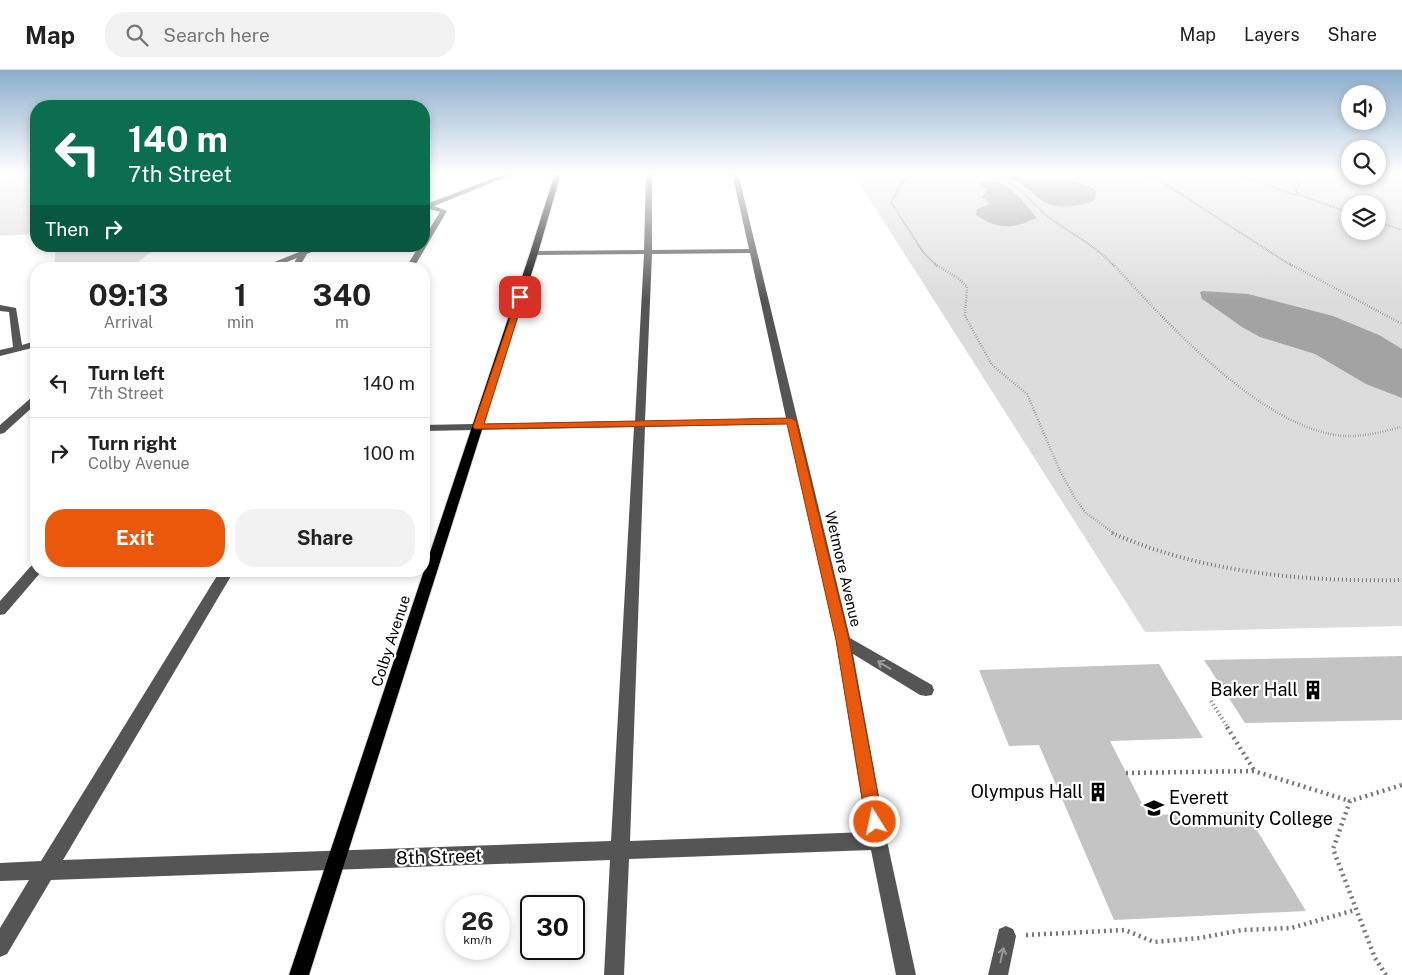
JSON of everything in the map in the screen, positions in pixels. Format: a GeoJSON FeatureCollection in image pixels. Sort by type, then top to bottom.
{"type":"FeatureCollection","features":[{"type":"Feature","properties":{"kind":"main road","name":"Colby Avenue"},"geometry":{"type":"LineString","coordinates":[[430,574],[545,215]]}},
{"type":"Feature","properties":{"kind":"main road","name":"Colby Avenue"},"geometry":{"type":"LineString","coordinates":[[299,975],[429,577]]}},
{"type":"Feature","properties":{"kind":"street"},"geometry":{"type":"LineString","coordinates":[[430,234],[441,215]]}},
{"type":"Feature","properties":{"kind":"street"},"geometry":{"type":"LineString","coordinates":[[614,975],[648,215]]}},
{"type":"Feature","properties":{"kind":"street","name":"Wetmore Avenue"},"geometry":{"type":"LineString","coordinates":[[744,215],[843,640],[878,841],[906,975]]}},
{"type":"Feature","properties":{"kind":"street"},"geometry":{"type":"LineString","coordinates":[[534,254],[752,251]]}},
{"type":"Feature","properties":{"kind":"street"},"geometry":{"type":"LineString","coordinates":[[280,262],[304,253]]}},
{"type":"Feature","properties":{"kind":"street"},"geometry":{"type":"LineString","coordinates":[[298,262],[304,253]]}},
{"type":"Feature","properties":{"kind":"street"},"geometry":{"type":"LineString","coordinates":[[0,308],[13,310],[18,348]]}},
{"type":"Feature","properties":{"kind":"street"},"geometry":{"type":"LineString","coordinates":[[0,353],[30,345]]}},
{"type":"Feature","properties":{"kind":"street"},"geometry":{"type":"LineString","coordinates":[[0,431],[30,404]]}},
{"type":"Feature","properties":{"kind":"street"},"geometry":{"type":"LineString","coordinates":[[430,428],[791,421]]}},
{"type":"Feature","properties":{"kind":"street"},"geometry":{"type":"LineString","coordinates":[[0,610],[30,576]]}},
{"type":"Feature","properties":{"kind":"street"},"geometry":{"type":"LineString","coordinates":[[0,947],[223,577]]}},
{"type":"Feature","properties":{"kind":"street"},"geometry":{"type":"LineString","coordinates":[[843,640],[926,690]]}},
{"type":"Feature","properties":{"kind":"street","name":"8th Street"},"geometry":{"type":"LineString","coordinates":[[0,872],[878,841]]}},
{"type":"Feature","properties":{"kind":"street"},"geometry":{"type":"LineString","coordinates":[[998,975],[1006,936]]}},
{"type":"Feature","properties":{"kind":"path"},"geometry":{"type":"LineString","coordinates":[[901,215],[921,251],[932,262],[963,282],[967,287],[965,316],[969,326],[992,365],[1020,386],[1027,394],[1076,500],[1098,525],[1134,544],[1168,555],[1218,566],[1276,576],[1330,580],[1402,580]]}},
{"type":"Feature","properties":{"kind":"path"},"geometry":{"type":"LineString","coordinates":[[1047,215],[1105,256],[1176,333],[1248,394],[1271,409],[1318,432],[1344,436],[1360,436],[1402,428]]}},
{"type":"Feature","properties":{"kind":"path"},"geometry":{"type":"LineString","coordinates":[[1211,215],[1301,271],[1402,324]]}},
{"type":"Feature","properties":{"kind":"path"},"geometry":{"type":"LineString","coordinates":[[1386,225],[1402,230]]}},
{"type":"Feature","properties":{"kind":"path"},"geometry":{"type":"LineString","coordinates":[[1210,701],[1254,771]]}},
{"type":"Feature","properties":{"kind":"path"},"geometry":{"type":"LineString","coordinates":[[1126,773],[1254,771],[1350,800],[1402,785]]}},
{"type":"Feature","properties":{"kind":"path"},"geometry":{"type":"LineString","coordinates":[[1350,800],[1333,849],[1375,958],[1386,975]]}},
{"type":"Feature","properties":{"kind":"path"},"geometry":{"type":"LineString","coordinates":[[1006,936],[1125,930],[1154,942],[1200,938],[1242,930],[1291,928],[1355,910]]}},
{"type":"Feature","properties":{"kind":"shaded area"},"geometry":{"type":"Polygon","coordinates":[[[0,215],[30,215],[30,234],[0,236],[0,215]]]}},
{"type":"Feature","properties":{"kind":"shaded area"},"geometry":{"type":"Polygon","coordinates":[[[880,215],[1341,215],[1341,240],[1386,240],[1386,215],[1402,215],[1402,626],[1145,632],[880,215]]]}},
{"type":"Feature","properties":{"kind":"shaded area"},"geometry":{"type":"Polygon","coordinates":[[[976,215],[1035,215],[1037,218],[1022,224],[1009,226],[992,224],[976,215]]]}},
{"type":"Feature","properties":{"kind":"shaded area"},"geometry":{"type":"Polygon","coordinates":[[[55,252],[151,252],[139,262],[55,262],[55,252]]]}},
{"type":"Feature","properties":{"kind":"shaded area"},"geometry":{"type":"Polygon","coordinates":[[[1200,292],[1248,294],[1333,316],[1379,335],[1402,349],[1402,398],[1366,384],[1315,354],[1260,337],[1202,299],[1200,292]]]}},
{"type":"Feature","properties":{"kind":"building","name":"Baker Hall"},"geometry":{"type":"Polygon","coordinates":[[[1402,656],[1402,720],[1245,723],[1204,660],[1402,656]]]}},
{"type":"Feature","properties":{"kind":"building","name":"Olympus Hall"},"geometry":{"type":"Polygon","coordinates":[[[1159,664],[1203,738],[1110,741],[1148,815],[1246,812],[1306,911],[1114,920],[1039,745],[1009,746],[979,670],[1159,664]]]}},
{"type":"Feature","properties":{"kind":"place","name":"Baker Hall"},"geometry":{"type":"Point","coordinates":[1313,690]}},
{"type":"Feature","properties":{"kind":"place","name":"Olympus Hall"},"geometry":{"type":"Point","coordinates":[1098,792]}},
{"type":"Feature","properties":{"kind":"place","name":"Everett Community College"},"geometry":{"type":"Point","coordinates":[1154,808]}},
{"type":"Feature","properties":{"kind":"route"},"geometry":{"type":"LineString","coordinates":[[520,297],[478,427],[791,421],[843,640],[875,822]]}}]}
